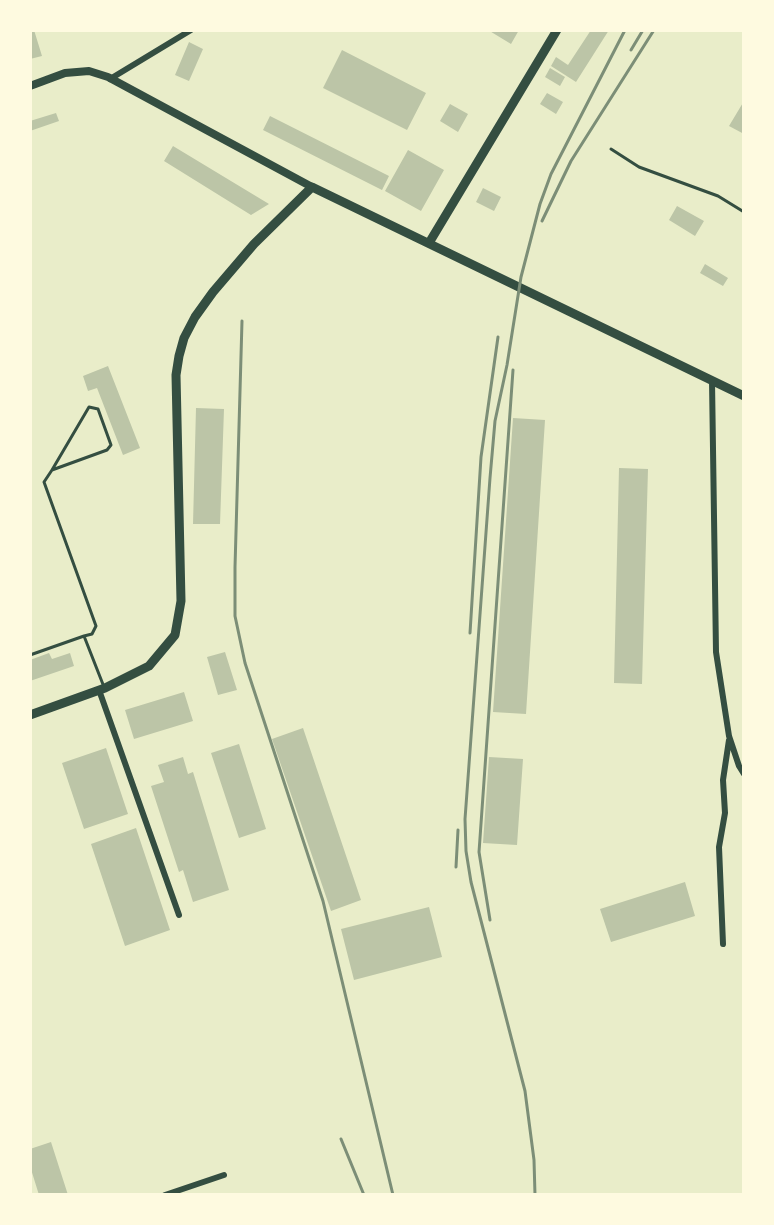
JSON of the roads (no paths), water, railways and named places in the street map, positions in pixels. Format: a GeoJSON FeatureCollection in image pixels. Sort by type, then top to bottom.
{"type":"FeatureCollection","features":[{"type":"Feature","properties":{"kind":"main road"},"geometry":{"type":"LineString","coordinates":[[429,243],[557,30]]}},
{"type":"Feature","properties":{"kind":"main road"},"geometry":{"type":"LineString","coordinates":[[30,715],[102,689],[149,666],[175,634],[181,601],[176,375],[184,338],[195,317],[213,292],[255,244],[312,187],[744,396]]}},
{"type":"Feature","properties":{"kind":"street"},"geometry":{"type":"LineString","coordinates":[[110,79],[191,30]]}},
{"type":"Feature","properties":{"kind":"street"},"geometry":{"type":"LineString","coordinates":[[30,86],[65,73],[89,71],[110,79],[312,187]]}},
{"type":"Feature","properties":{"kind":"street"},"geometry":{"type":"LineString","coordinates":[[712,381],[716,652],[729,736],[744,774]]}},
{"type":"Feature","properties":{"kind":"street"},"geometry":{"type":"LineString","coordinates":[[102,689],[179,915]]}},
{"type":"Feature","properties":{"kind":"street"},"geometry":{"type":"LineString","coordinates":[[723,944],[719,847],[725,813],[723,780],[729,736]]}},
{"type":"Feature","properties":{"kind":"street"},"geometry":{"type":"LineString","coordinates":[[165,1195],[224,1175]]}},
{"type":"Feature","properties":{"kind":"lane"},"geometry":{"type":"LineString","coordinates":[[611,149],[639,167],[718,196],[744,212]]}},
{"type":"Feature","properties":{"kind":"lane"},"geometry":{"type":"LineString","coordinates":[[30,655],[92,634],[96,626],[44,482],[89,407],[98,409],[111,445],[107,450],[52,470]]}},
{"type":"Feature","properties":{"kind":"lane"},"geometry":{"type":"LineString","coordinates":[[84,636],[102,689]]}},
{"type":"Feature","properties":{"kind":"railway"},"geometry":{"type":"LineString","coordinates":[[535,1195],[534,1160],[525,1091],[471,882],[466,851],[465,819],[490,478],[495,421],[507,365],[521,277],[540,204],[551,174],[625,30]]}},
{"type":"Feature","properties":{"kind":"railway"},"geometry":{"type":"LineString","coordinates":[[631,50],[643,30]]}},
{"type":"Feature","properties":{"kind":"railway"},"geometry":{"type":"LineString","coordinates":[[542,221],[571,161],[654,30]]}},
{"type":"Feature","properties":{"kind":"railway"},"geometry":{"type":"LineString","coordinates":[[242,321],[235,616],[245,663],[323,901],[393,1195]]}},
{"type":"Feature","properties":{"kind":"railway"},"geometry":{"type":"LineString","coordinates":[[470,633],[481,457],[498,337]]}},
{"type":"Feature","properties":{"kind":"railway"},"geometry":{"type":"LineString","coordinates":[[490,920],[479,852],[513,370]]}},
{"type":"Feature","properties":{"kind":"railway"},"geometry":{"type":"LineString","coordinates":[[456,867],[458,830]]}},
{"type":"Feature","properties":{"kind":"railway"},"geometry":{"type":"LineString","coordinates":[[341,1139],[364,1195]]}}]}
